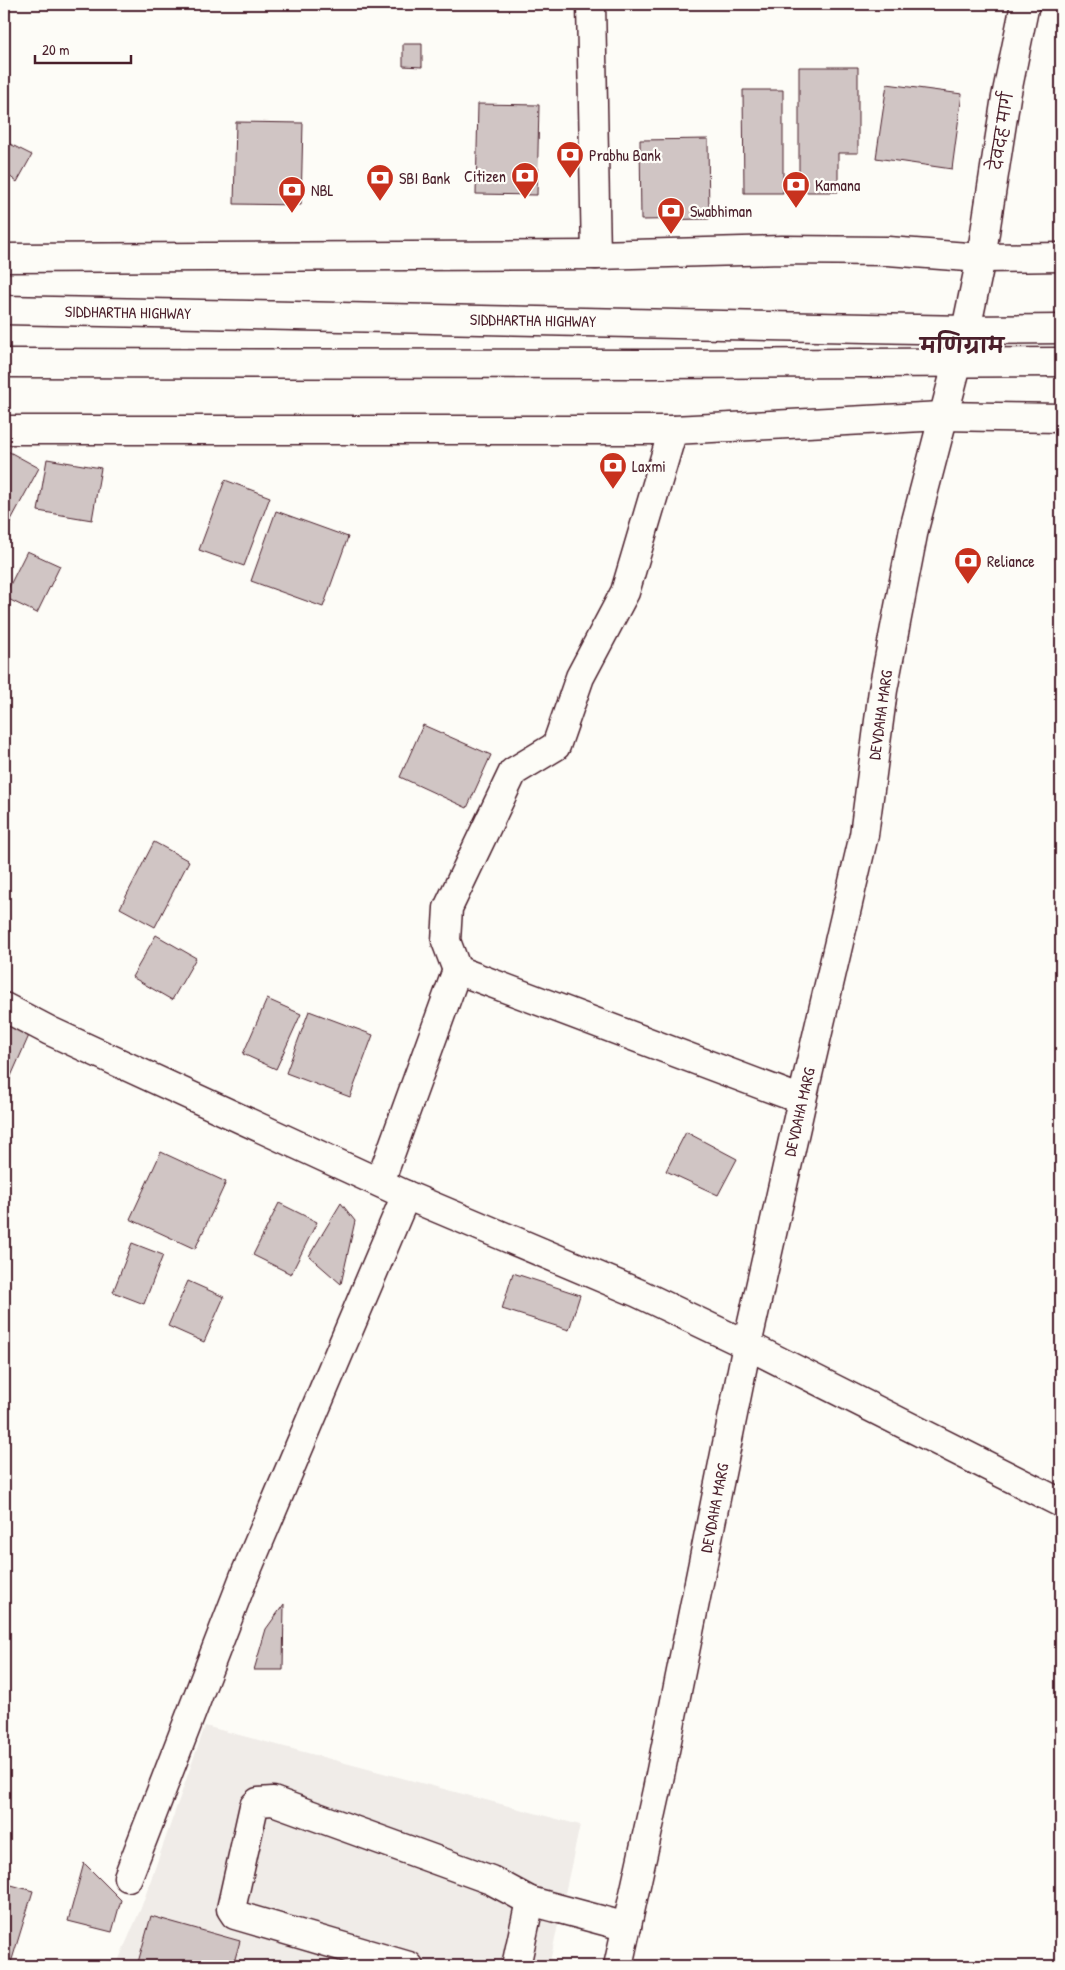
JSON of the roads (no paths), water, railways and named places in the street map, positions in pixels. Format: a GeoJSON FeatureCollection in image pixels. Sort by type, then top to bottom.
{"type":"FeatureCollection","features":[{"type":"Feature","properties":{"kind":"main road"},"geometry":{"type":"LineString","coordinates":[[591,4],[596,255]]}},
{"type":"Feature","properties":{"kind":"main road","name":"देवदह मार्ग"},"geometry":{"type":"LineString","coordinates":[[981,258],[1006,97],[1024,4]]}},
{"type":"Feature","properties":{"kind":"main road"},"geometry":{"type":"LineString","coordinates":[[4,258],[596,255],[782,250],[888,251],[981,258],[1061,256]]}},
{"type":"Feature","properties":{"kind":"main road","name":"DEVDAHA MARG"},"geometry":{"type":"LineString","coordinates":[[618,1966],[661,1771],[747,1345],[864,835],[884,681],[914,529],[942,416],[959,362],[981,258]]}},
{"type":"Feature","properties":{"kind":"main road","name":"SIDDHARTHA HIGHWAY"},"geometry":{"type":"LineString","coordinates":[[4,310],[966,330],[1061,329]]}},
{"type":"Feature","properties":{"kind":"main road"},"geometry":{"type":"LineString","coordinates":[[4,363],[648,364],[1061,362]]}},
{"type":"Feature","properties":{"kind":"main road"},"geometry":{"type":"LineString","coordinates":[[4,430],[673,430],[942,416],[1061,418]]}},
{"type":"Feature","properties":{"kind":"main road"},"geometry":{"type":"LineString","coordinates":[[380,1182],[457,970],[446,941],[448,908],[513,772],[556,746],[580,677],[624,592],[673,430]]}},
{"type":"Feature","properties":{"kind":"main road"},"geometry":{"type":"LineString","coordinates":[[457,970],[802,1100]]}},
{"type":"Feature","properties":{"kind":"main road"},"geometry":{"type":"LineString","coordinates":[[4,1007],[50,1031],[406,1195],[638,1293],[747,1345],[1061,1503]]}},
{"type":"Feature","properties":{"kind":"main road"},"geometry":{"type":"LineString","coordinates":[[128,1877],[244,1576],[406,1195]]}},
{"type":"Feature","properties":{"kind":"main road"},"geometry":{"type":"LineString","coordinates":[[409,1966],[235,1915],[231,1909],[254,1806],[258,1802],[273,1801],[491,1880],[530,1901],[627,1927]]}},
{"type":"Feature","properties":{"kind":"main road"},"geometry":{"type":"LineString","coordinates":[[516,1966],[530,1901]]}},
{"type":"Feature","properties":{"kind":"place","name":"Prabhu Bank"},"geometry":{"type":"Point","coordinates":[570,179]}},
{"type":"Feature","properties":{"kind":"place","name":"Citizen"},"geometry":{"type":"Point","coordinates":[525,200]}},
{"type":"Feature","properties":{"kind":"place","name":"SBI Bank"},"geometry":{"type":"Point","coordinates":[380,202]}},
{"type":"Feature","properties":{"kind":"place","name":"Kamana"},"geometry":{"type":"Point","coordinates":[796,209]}},
{"type":"Feature","properties":{"kind":"place","name":"NBL"},"geometry":{"type":"Point","coordinates":[292,214]}},
{"type":"Feature","properties":{"kind":"place","name":"Swabhiman"},"geometry":{"type":"Point","coordinates":[671,235]}},
{"type":"Feature","properties":{"kind":"place","name":"Laxmi"},"geometry":{"type":"Point","coordinates":[613,490]}},
{"type":"Feature","properties":{"kind":"place","name":"Reliance"},"geometry":{"type":"Point","coordinates":[968,585]}},
{"type":"Feature","properties":{"kind":"district","name":"मणिग्राम"},"geometry":{"type":"Point","coordinates":[962,346]}}]}
